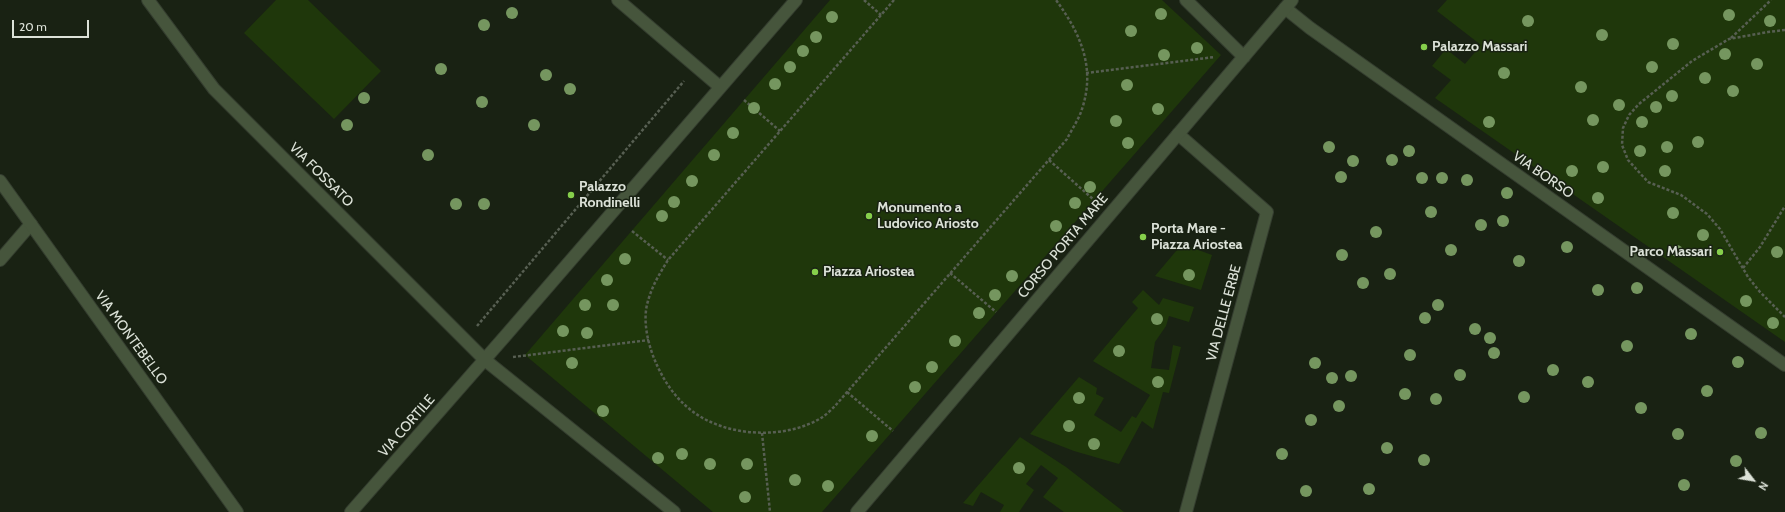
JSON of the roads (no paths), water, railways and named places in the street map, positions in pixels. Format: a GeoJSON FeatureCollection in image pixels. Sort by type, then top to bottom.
{"type":"FeatureCollection","features":[{"type":"Feature","properties":{"kind":"street","name":"VIA FOSSATO"},"geometry":{"type":"LineString","coordinates":[[148,0],[214,89],[485,360]]}},
{"type":"Feature","properties":{"kind":"street"},"geometry":{"type":"LineString","coordinates":[[618,0],[720,88]]}},
{"type":"Feature","properties":{"kind":"street"},"geometry":{"type":"LineString","coordinates":[[674,512],[485,360],[796,0]]}},
{"type":"Feature","properties":{"kind":"street"},"geometry":{"type":"LineString","coordinates":[[1186,0],[1242,55]]}},
{"type":"Feature","properties":{"kind":"street","name":"CORSO PORTA MARE"},"geometry":{"type":"LineString","coordinates":[[857,512],[1178,134],[1242,55],[1289,4]]}},
{"type":"Feature","properties":{"kind":"street","name":"VIA BORSO"},"geometry":{"type":"LineString","coordinates":[[1289,4],[1317,33],[1785,365]]}},
{"type":"Feature","properties":{"kind":"street","name":"VIA DELLE ERBE"},"geometry":{"type":"LineString","coordinates":[[1178,134],[1267,212],[1186,512]]}},
{"type":"Feature","properties":{"kind":"street","name":"VIA MONTEBELLO"},"geometry":{"type":"LineString","coordinates":[[0,181],[237,512]]}},
{"type":"Feature","properties":{"kind":"street"},"geometry":{"type":"LineString","coordinates":[[0,260],[31,224]]}},
{"type":"Feature","properties":{"kind":"street","name":"VIA CORTILE"},"geometry":{"type":"LineString","coordinates":[[351,512],[485,360]]}},
{"type":"Feature","properties":{"kind":"place","name":"Palazzo Massari"},"geometry":{"type":"Point","coordinates":[1424,47]}},
{"type":"Feature","properties":{"kind":"place","name":"Palazzo Rondinelli"},"geometry":{"type":"Point","coordinates":[571,195]}},
{"type":"Feature","properties":{"kind":"place","name":"Monumento a Ludovico Ariosto"},"geometry":{"type":"Point","coordinates":[869,216]}},
{"type":"Feature","properties":{"kind":"place","name":"Porta Mare - Piazza Ariostea"},"geometry":{"type":"Point","coordinates":[1143,237]}},
{"type":"Feature","properties":{"kind":"place","name":"Parco Massari"},"geometry":{"type":"Point","coordinates":[1720,252]}},
{"type":"Feature","properties":{"kind":"place","name":"Piazza Ariostea"},"geometry":{"type":"Point","coordinates":[815,272]}}]}
